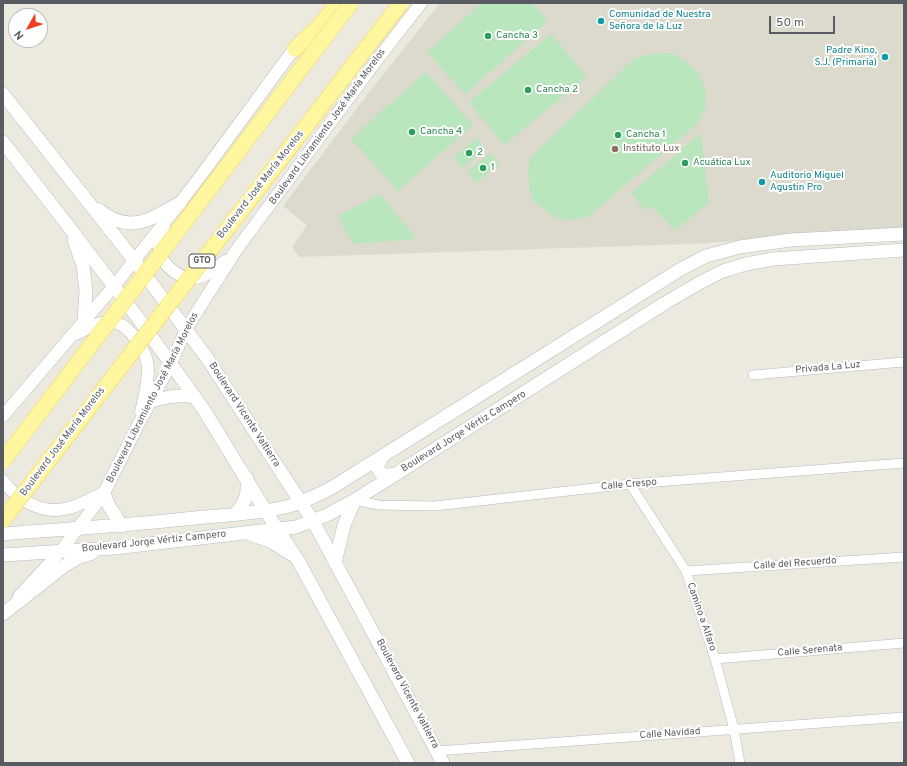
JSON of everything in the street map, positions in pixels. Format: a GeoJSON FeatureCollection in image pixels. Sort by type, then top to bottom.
{"type":"FeatureCollection","features":[{"type":"Feature","properties":{"kind":"main road"},"geometry":{"type":"LineString","coordinates":[[295,49],[319,26],[338,3]]}},
{"type":"Feature","properties":{"kind":"main road"},"geometry":{"type":"LineString","coordinates":[[3,461],[351,3]]}},
{"type":"Feature","properties":{"kind":"main road","name":"Boulevard José María Morelos"},"geometry":{"type":"LineString","coordinates":[[3,520],[401,3]]}},
{"type":"Feature","properties":{"kind":"main road","name":"Boulevard Vicente Valtierra"},"geometry":{"type":"LineString","coordinates":[[3,94],[134,260],[207,358],[313,521],[443,763]]}},
{"type":"Feature","properties":{"kind":"main road"},"geometry":{"type":"LineString","coordinates":[[3,142],[70,227],[195,397],[299,562],[408,763]]}},
{"type":"Feature","properties":{"kind":"main road"},"geometry":{"type":"LineString","coordinates":[[87,200],[104,214],[116,220],[130,224],[153,218],[180,203]]}},
{"type":"Feature","properties":{"kind":"main road"},"geometry":{"type":"LineString","coordinates":[[70,227],[83,265],[86,292],[84,320]]}},
{"type":"Feature","properties":{"kind":"main road","name":"Boulevard Jorge Vértiz Campero"},"geometry":{"type":"LineString","coordinates":[[3,534],[80,527],[122,526],[286,507],[333,488],[681,269],[706,256],[740,246],[792,240],[904,234]]}},
{"type":"Feature","properties":{"kind":"main road","name":"Boulevard Jorge Vértiz Campero"},"geometry":{"type":"LineString","coordinates":[[3,555],[114,548],[242,532],[296,527],[313,521],[355,500],[665,304],[701,282],[723,271],[746,264],[773,259],[904,250]]}},
{"type":"Feature","properties":{"kind":"main road"},"geometry":{"type":"LineString","coordinates":[[151,401],[178,395],[195,397]]}},
{"type":"Feature","properties":{"kind":"main road"},"geometry":{"type":"LineString","coordinates":[[383,456],[377,466],[378,470],[382,474],[388,476],[401,472]]}},
{"type":"Feature","properties":{"kind":"main road"},"geometry":{"type":"LineString","coordinates":[[235,514],[243,506],[246,498],[248,489],[247,478]]}},
{"type":"Feature","properties":{"kind":"main road"},"geometry":{"type":"LineString","coordinates":[[104,493],[109,506],[122,526]]}},
{"type":"Feature","properties":{"kind":"main road"},"geometry":{"type":"LineString","coordinates":[[335,563],[344,525],[355,500]]}},
{"type":"Feature","properties":{"kind":"main road"},"geometry":{"type":"LineString","coordinates":[[242,532],[270,541],[288,552],[299,562]]}},
{"type":"Feature","properties":{"kind":"main road"},"geometry":{"type":"LineString","coordinates":[[3,613],[24,598],[50,576],[77,558],[114,548]]}},
{"type":"Feature","properties":{"kind":"street"},"geometry":{"type":"LineString","coordinates":[[3,416],[114,286],[180,203],[329,3]]}},
{"type":"Feature","properties":{"kind":"street","name":"Boulevard Libramiento José María Morelos"},"geometry":{"type":"LineString","coordinates":[[3,613],[61,551],[104,493],[171,364],[186,329],[237,249],[421,3]]}},
{"type":"Feature","properties":{"kind":"street"},"geometry":{"type":"LineString","coordinates":[[166,219],[158,243],[161,258],[167,266],[184,276],[192,278],[198,277],[214,270],[237,249]]}},
{"type":"Feature","properties":{"kind":"street"},"geometry":{"type":"LineString","coordinates":[[69,338],[92,325],[107,321],[117,322],[128,329],[146,355],[148,368],[147,386],[138,425]]}},
{"type":"Feature","properties":{"kind":"street","name":"Privada La Luz"},"geometry":{"type":"LineString","coordinates":[[753,375],[904,362]]}},
{"type":"Feature","properties":{"kind":"street","name":"Calle Crespo"},"geometry":{"type":"LineString","coordinates":[[355,500],[378,505],[435,506],[630,484],[904,463]]}},
{"type":"Feature","properties":{"kind":"street"},"geometry":{"type":"LineString","coordinates":[[3,481],[20,499],[38,508],[52,511],[78,505],[104,493]]}},
{"type":"Feature","properties":{"kind":"street","name":"Camino a Alfaro"},"geometry":{"type":"LineString","coordinates":[[630,484],[686,571],[715,659],[734,729],[740,763]]}},
{"type":"Feature","properties":{"kind":"street","name":"Calle del Recuerdo"},"geometry":{"type":"LineString","coordinates":[[686,571],[904,556]]}},
{"type":"Feature","properties":{"kind":"street","name":"Calle Serenata"},"geometry":{"type":"LineString","coordinates":[[715,659],[904,644]]}},
{"type":"Feature","properties":{"kind":"street","name":"Calle Navidad"},"geometry":{"type":"LineString","coordinates":[[437,751],[904,717]]}},
{"type":"Feature","properties":{"kind":"shaded area","name":"Instituto Lux"},"geometry":{"type":"Polygon","coordinates":[[[440,3],[904,3],[904,231],[688,244],[299,257],[292,247],[307,225],[283,206],[370,91],[440,3]]]}},
{"type":"Feature","properties":{"kind":"green space","name":"Cancha 3"},"geometry":{"type":"Polygon","coordinates":[[[482,3],[532,3],[548,21],[465,94],[427,52],[482,3]]]}},
{"type":"Feature","properties":{"kind":"green space","name":"Cancha 2"},"geometry":{"type":"Polygon","coordinates":[[[551,34],[587,77],[504,145],[469,102],[551,34]]]}},
{"type":"Feature","properties":{"kind":"green space","name":"Cancha 1"},"geometry":{"type":"Polygon","coordinates":[[[671,53],[685,61],[698,72],[705,89],[706,106],[698,123],[589,216],[580,219],[567,220],[554,217],[534,202],[530,190],[528,172],[529,160],[540,148],[634,59],[650,54],[671,53]]]}},
{"type":"Feature","properties":{"kind":"green space","name":"Cancha 4"},"geometry":{"type":"Polygon","coordinates":[[[426,72],[473,125],[398,191],[351,139],[426,72]]]}},
{"type":"Feature","properties":{"kind":"green space","name":"Acuática Lux"},"geometry":{"type":"Polygon","coordinates":[[[701,133],[709,203],[675,230],[652,206],[646,210],[631,193],[701,133]]]}},
{"type":"Feature","properties":{"kind":"green space","name":"2"},"geometry":{"type":"Polygon","coordinates":[[[476,138],[485,149],[462,168],[454,157],[476,138]]]}},
{"type":"Feature","properties":{"kind":"green space","name":"1"},"geometry":{"type":"Polygon","coordinates":[[[491,153],[499,164],[476,183],[467,172],[491,153]]]}},
{"type":"Feature","properties":{"kind":"green space"},"geometry":{"type":"Polygon","coordinates":[[[380,194],[416,239],[353,244],[338,216],[380,194]]]}},
{"type":"Feature","properties":{"kind":"place","name":"Comunidad de Nuestra Señora de la Luz"},"geometry":{"type":"Point","coordinates":[601,21]}},
{"type":"Feature","properties":{"kind":"place","name":"Cancha 3"},"geometry":{"type":"Point","coordinates":[488,36]}},
{"type":"Feature","properties":{"kind":"place","name":"Padre Kino, S.J. (Primaria)"},"geometry":{"type":"Point","coordinates":[885,57]}},
{"type":"Feature","properties":{"kind":"place","name":"Cancha 2"},"geometry":{"type":"Point","coordinates":[528,90]}},
{"type":"Feature","properties":{"kind":"place","name":"Cancha 4"},"geometry":{"type":"Point","coordinates":[412,132]}},
{"type":"Feature","properties":{"kind":"place","name":"Cancha 1"},"geometry":{"type":"Point","coordinates":[618,135]}},
{"type":"Feature","properties":{"kind":"place","name":"Instituto Lux"},"geometry":{"type":"Point","coordinates":[615,149]}},
{"type":"Feature","properties":{"kind":"place","name":"2"},"geometry":{"type":"Point","coordinates":[469,153]}},
{"type":"Feature","properties":{"kind":"place","name":"Acuática Lux"},"geometry":{"type":"Point","coordinates":[685,163]}},
{"type":"Feature","properties":{"kind":"place","name":"1"},"geometry":{"type":"Point","coordinates":[483,168]}},
{"type":"Feature","properties":{"kind":"place","name":"Auditorio Miguel Agustin Pro"},"geometry":{"type":"Point","coordinates":[762,182]}}]}
